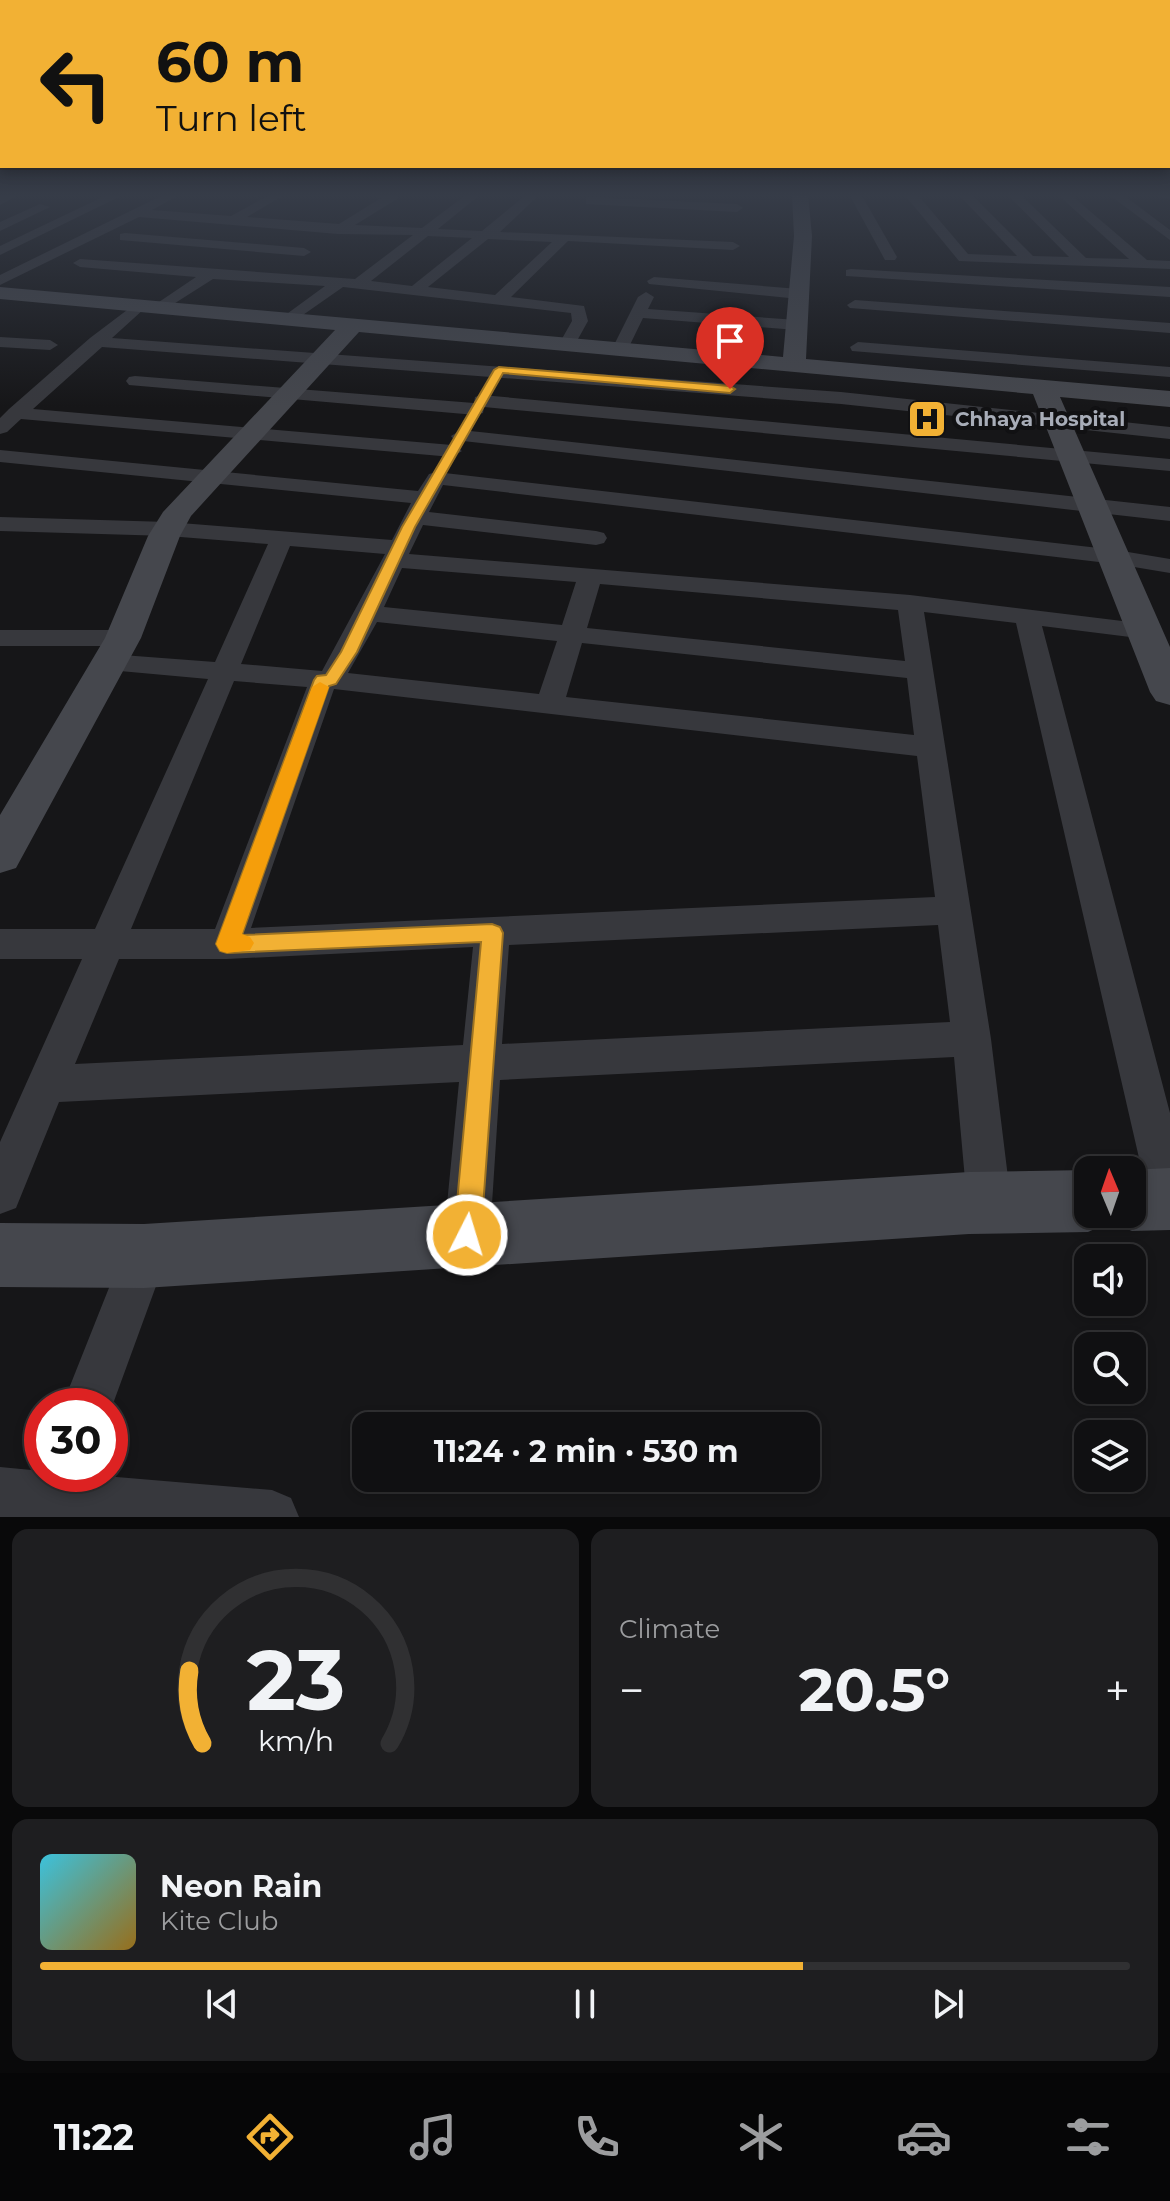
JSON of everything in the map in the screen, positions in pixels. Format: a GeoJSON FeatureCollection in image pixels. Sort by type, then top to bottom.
{"type":"FeatureCollection","features":[{"type":"Feature","properties":{"kind":"street"},"geometry":{"type":"LineString","coordinates":[[3,293],[50,265]]}},
{"type":"Feature","properties":{"kind":"street"},"geometry":{"type":"LineString","coordinates":[[101,265],[358,284],[578,309],[580,321],[567,344]]}},
{"type":"Feature","properties":{"kind":"street"},"geometry":{"type":"LineString","coordinates":[[262,278],[283,265]]}},
{"type":"Feature","properties":{"kind":"street"},"geometry":{"type":"LineString","coordinates":[[358,284],[384,265]]}},
{"type":"Feature","properties":{"kind":"street"},"geometry":{"type":"LineString","coordinates":[[416,290],[448,265]]}},
{"type":"Feature","properties":{"kind":"street"},"geometry":{"type":"LineString","coordinates":[[499,300],[535,265]]}},
{"type":"Feature","properties":{"kind":"street"},"geometry":{"type":"LineString","coordinates":[[722,265],[799,294]]}},
{"type":"Feature","properties":{"kind":"street"},"geometry":{"type":"LineString","coordinates":[[794,364],[801,265]]}},
{"type":"Feature","properties":{"kind":"street"},"geometry":{"type":"LineString","coordinates":[[1025,265],[1030,283],[1083,391]]}},
{"type":"Feature","properties":{"kind":"street"},"geometry":{"type":"LineString","coordinates":[[620,349],[657,275],[729,267]]}},
{"type":"Feature","properties":{"kind":"street"},"geometry":{"type":"LineString","coordinates":[[0,428],[96,342],[150,306],[210,274]]}},
{"type":"Feature","properties":{"kind":"street"},"geometry":{"type":"LineString","coordinates":[[1083,304],[852,280],[1030,283],[1170,292]]}},
{"type":"Feature","properties":{"kind":"street"},"geometry":{"type":"LineString","coordinates":[[290,319],[339,283]]}},
{"type":"Feature","properties":{"kind":"street"},"geometry":{"type":"LineString","coordinates":[[3,293],[1170,399]]}},
{"type":"Feature","properties":{"kind":"street"},"geometry":{"type":"LineString","coordinates":[[855,305],[1170,328]]}},
{"type":"Feature","properties":{"kind":"street"},"geometry":{"type":"LineString","coordinates":[[638,313],[797,325]]}},
{"type":"Feature","properties":{"kind":"street"},"geometry":{"type":"LineString","coordinates":[[0,855],[116,650],[168,529],[186,500],[353,325]]}},
{"type":"Feature","properties":{"kind":"street"},"geometry":{"type":"LineString","coordinates":[[227,944],[327,680],[349,652],[425,498],[517,339]]}},
{"type":"Feature","properties":{"kind":"street"},"geometry":{"type":"LineString","coordinates":[[0,342],[50,345]]}},
{"type":"Feature","properties":{"kind":"street"},"geometry":{"type":"LineString","coordinates":[[96,342],[841,398],[1170,433]]}},
{"type":"Feature","properties":{"kind":"street"},"geometry":{"type":"LineString","coordinates":[[858,347],[1170,372]]}},
{"type":"Feature","properties":{"kind":"street"},"geometry":{"type":"LineString","coordinates":[[550,705],[596,538],[646,382],[659,352]]}},
{"type":"Feature","properties":{"kind":"street"},"geometry":{"type":"LineString","coordinates":[[842,479],[843,369]]}},
{"type":"Feature","properties":{"kind":"street"},"geometry":{"type":"LineString","coordinates":[[135,381],[635,415],[842,479],[1116,557],[1170,566]]}},
{"type":"Feature","properties":{"kind":"street"},"geometry":{"type":"LineString","coordinates":[[1043,387],[1096,507],[1170,692]]}},
{"type":"Feature","properties":{"kind":"street"},"geometry":{"type":"LineString","coordinates":[[16,413],[250,433],[457,443],[624,456],[1170,514]]}},
{"type":"Feature","properties":{"kind":"street"},"geometry":{"type":"LineString","coordinates":[[0,456],[425,498],[609,499],[1074,456],[1170,465]]}},
{"type":"Feature","properties":{"kind":"street"},"geometry":{"type":"LineString","coordinates":[[425,498],[596,538]]}},
{"type":"Feature","properties":{"kind":"street"},"geometry":{"type":"LineString","coordinates":[[0,524],[168,529],[282,538],[586,576],[910,603],[1146,631]]}},
{"type":"Feature","properties":{"kind":"street"},"geometry":{"type":"LineString","coordinates":[[0,1192],[109,943],[222,671],[282,538]]}},
{"type":"Feature","properties":{"kind":"street"},"geometry":{"type":"LineString","coordinates":[[910,603],[972,1039],[989,1202]]}},
{"type":"Feature","properties":{"kind":"street"},"geometry":{"type":"LineString","coordinates":[[368,613],[920,671]]}},
{"type":"Feature","properties":{"kind":"street"},"geometry":{"type":"LineString","coordinates":[[1027,617],[1170,1198],[1146,1199]]}},
{"type":"Feature","properties":{"kind":"street"},"geometry":{"type":"LineString","coordinates":[[0,638],[116,650],[222,671],[931,747]]}},
{"type":"Feature","properties":{"kind":"street"},"geometry":{"type":"LineString","coordinates":[[0,944],[227,944],[954,910]]}},
{"type":"Feature","properties":{"kind":"street"},"geometry":{"type":"LineString","coordinates":[[467,1235],[492,933]]}},
{"type":"Feature","properties":{"kind":"street"},"geometry":{"type":"LineString","coordinates":[[47,1084],[972,1039]]}},
{"type":"Feature","properties":{"kind":"street"},"geometry":{"type":"LineString","coordinates":[[0,1255],[144,1256],[989,1202],[1074,1201]]}},
{"type":"Feature","properties":{"kind":"street"},"geometry":{"type":"LineString","coordinates":[[94,1388],[144,1256]]}},
{"type":"Feature","properties":{"kind":"street"},"geometry":{"type":"LineString","coordinates":[[0,1494],[24,1491]]}},
{"type":"Feature","properties":{"kind":"street"},"geometry":{"type":"LineString","coordinates":[[84,1492],[180,1513],[272,1517]]}},
{"type":"Feature","properties":{"kind":"building"},"geometry":{"type":"Polygon","coordinates":[[[915,415],[936,417],[939,432],[917,430],[915,415]]]}},
{"type":"Feature","properties":{"kind":"slow traffic"},"geometry":{"type":"LineString","coordinates":[[243,943],[227,944],[320,687]]}},
{"type":"Feature","properties":{"kind":"place","name":"Chhaya Hospital"},"geometry":{"type":"Point","coordinates":[927,419]}},
{"type":"Feature","properties":{"kind":"route"},"geometry":{"type":"LineString","coordinates":[[467,1235],[492,933],[227,944],[323,680],[330,680],[349,652],[408,527],[499,370],[730,389]]}}]}
